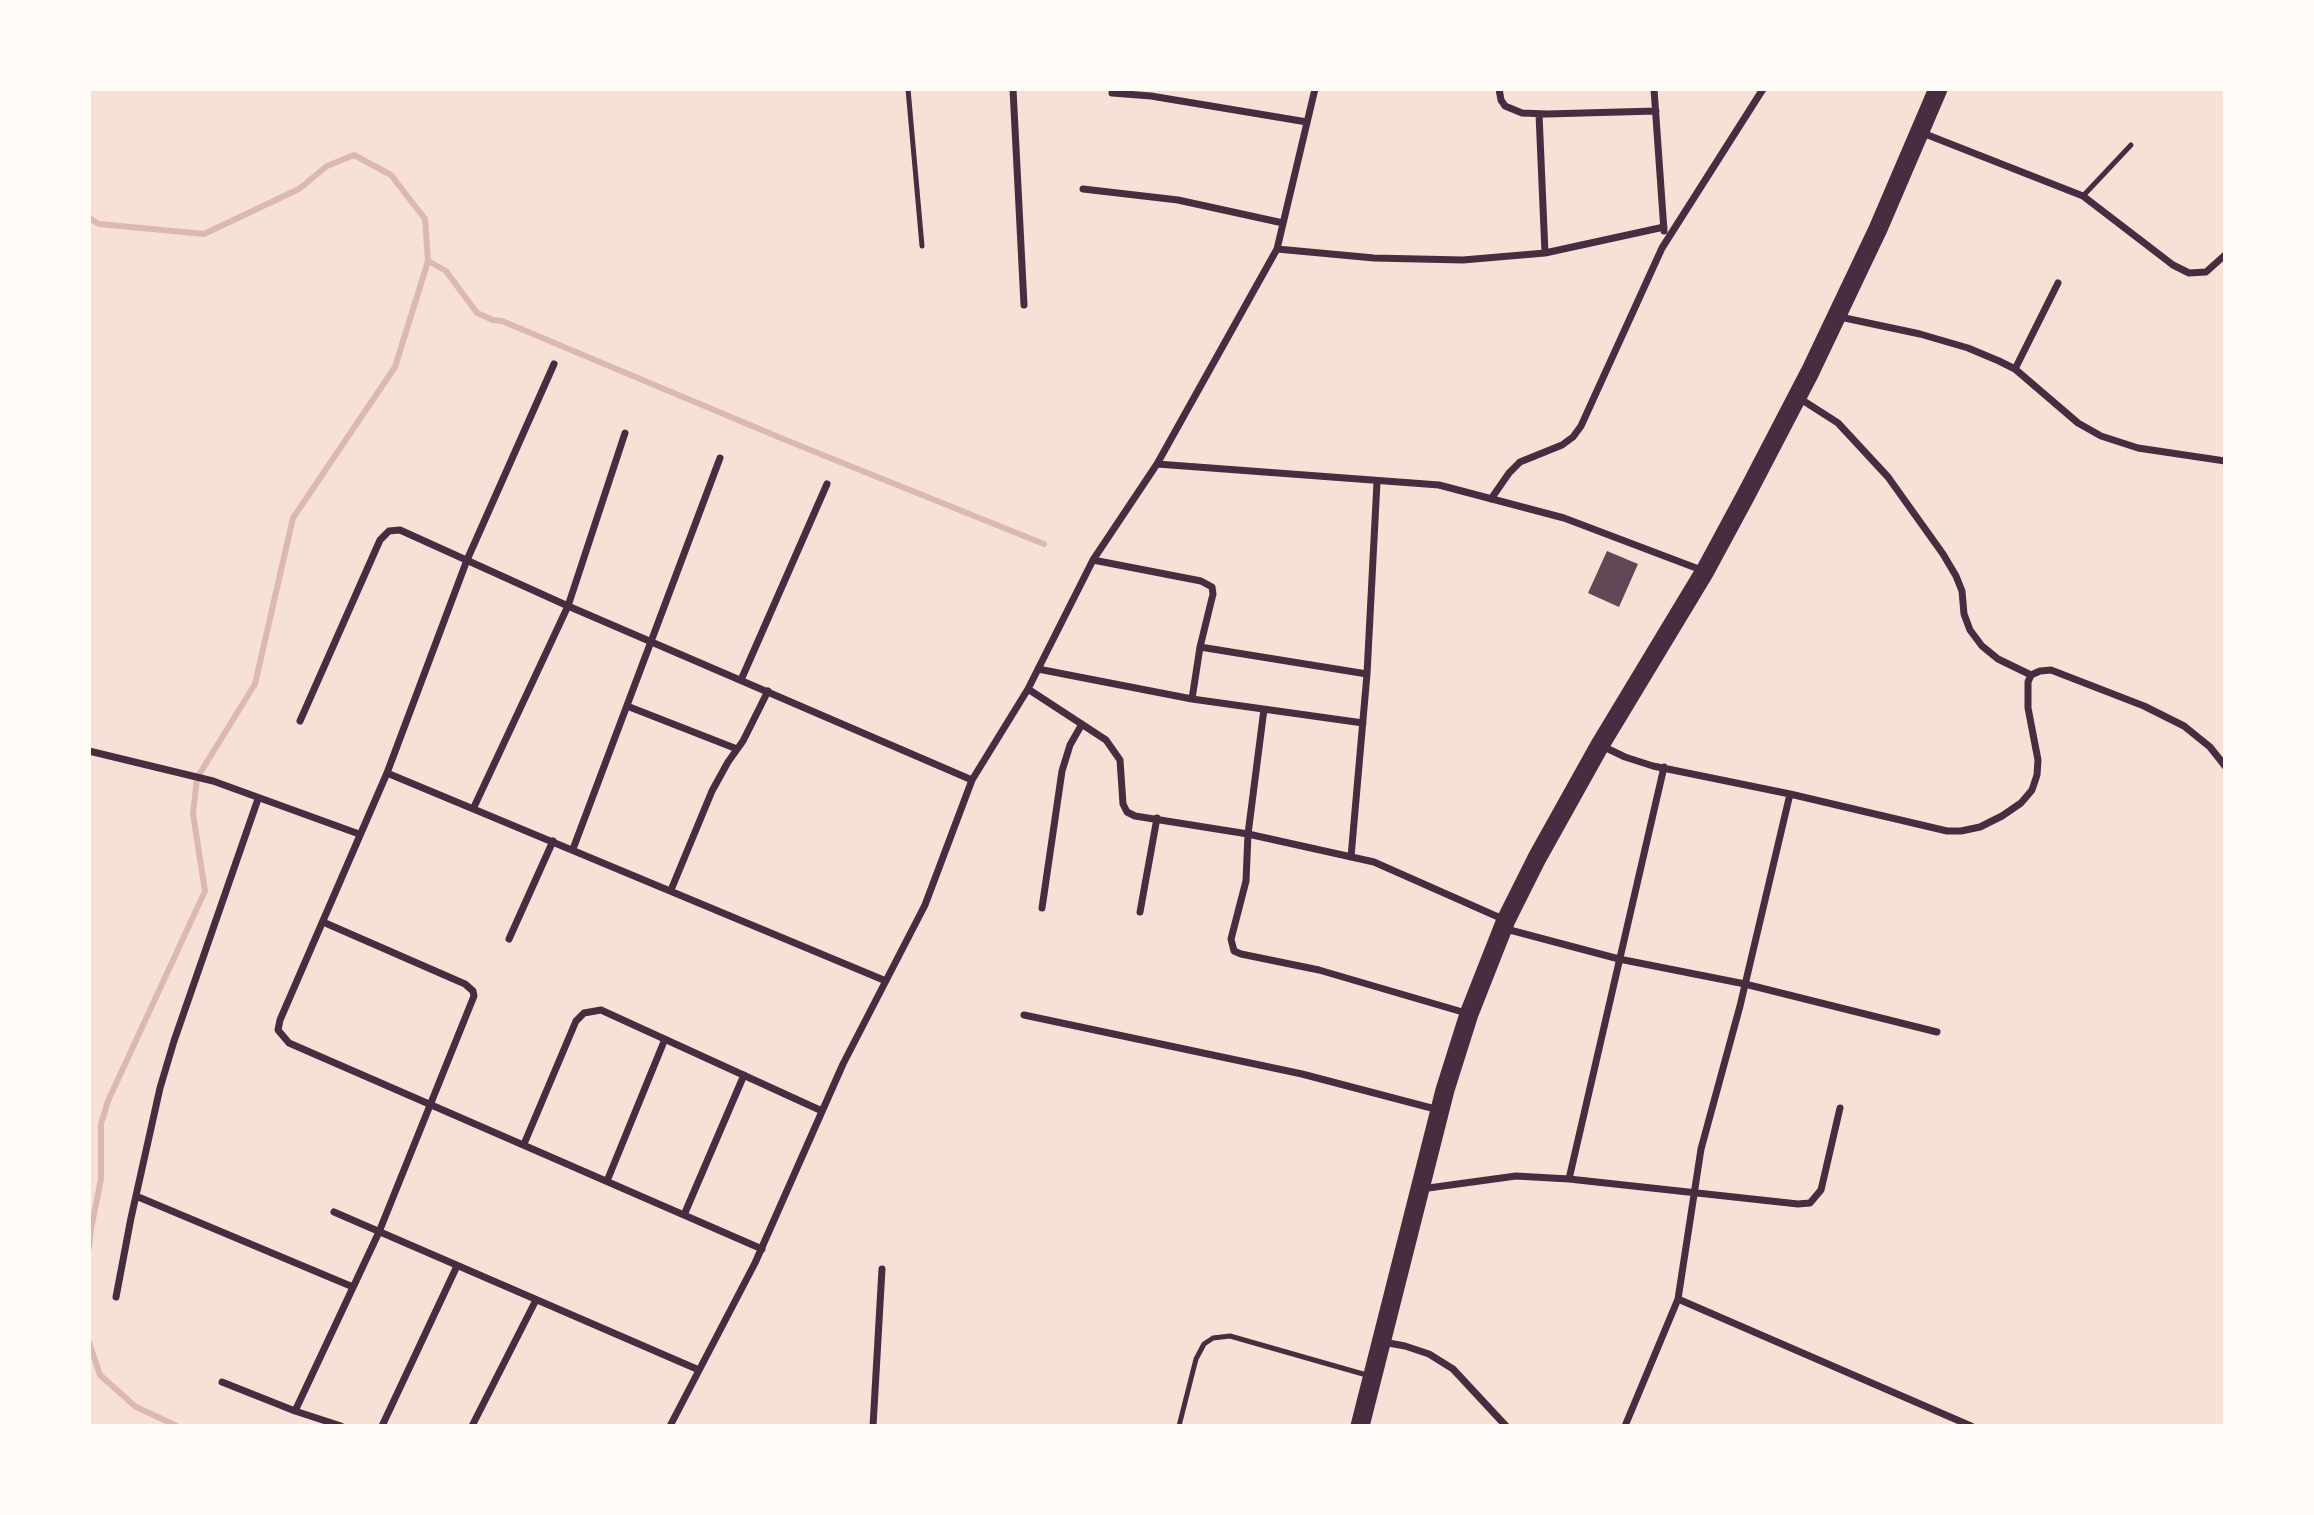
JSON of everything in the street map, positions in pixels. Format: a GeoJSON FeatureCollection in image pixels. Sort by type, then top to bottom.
{"type":"FeatureCollection","features":[{"type":"Feature","properties":{"kind":"highway"},"geometry":{"type":"LineString","coordinates":[[1360,1426],[1440,1110],[1469,1014],[1505,924],[1537,858],[1600,745],[1704,571],[1797,396],[1938,89]]}},
{"type":"Feature","properties":{"kind":"street"},"geometry":{"type":"LineString","coordinates":[[1013,89],[1024,305]]}},
{"type":"Feature","properties":{"kind":"street"},"geometry":{"type":"LineString","coordinates":[[670,1426],[762,1249],[843,1064],[925,905],[972,780],[1028,689],[1093,560],[1157,464],[1277,249],[1315,89]]}},
{"type":"Feature","properties":{"kind":"street"},"geometry":{"type":"LineString","coordinates":[[1499,89],[1501,100],[1510,110],[1539,114],[1656,111]]}},
{"type":"Feature","properties":{"kind":"street"},"geometry":{"type":"LineString","coordinates":[[1654,89],[1665,242]]}},
{"type":"Feature","properties":{"kind":"street"},"geometry":{"type":"LineString","coordinates":[[1491,499],[1520,461],[1562,445],[1573,437],[1581,426],[1665,242],[1763,89]]}},
{"type":"Feature","properties":{"kind":"street"},"geometry":{"type":"LineString","coordinates":[[1112,93],[1151,96],[1307,122]]}},
{"type":"Feature","properties":{"kind":"street"},"geometry":{"type":"LineString","coordinates":[[1539,114],[1545,253]]}},
{"type":"Feature","properties":{"kind":"street"},"geometry":{"type":"LineString","coordinates":[[1920,132],[2083,196],[2173,265],[2189,273],[2206,272],[2225,255]]}},
{"type":"Feature","properties":{"kind":"street"},"geometry":{"type":"LineString","coordinates":[[1083,189],[1178,200],[1283,223]]}},
{"type":"Feature","properties":{"kind":"street"},"geometry":{"type":"LineString","coordinates":[[1277,249],[1374,258],[1450,260],[1545,253],[1664,227]]}},
{"type":"Feature","properties":{"kind":"street"},"geometry":{"type":"LineString","coordinates":[[2015,369],[2058,283]]}},
{"type":"Feature","properties":{"kind":"street"},"geometry":{"type":"LineString","coordinates":[[1836,316],[1920,334],[1969,348],[2015,369],[2078,423],[2101,436],[2138,447],[2225,461]]}},
{"type":"Feature","properties":{"kind":"street"},"geometry":{"type":"LineString","coordinates":[[554,364],[467,560],[387,773],[279,1020],[278,1030],[289,1043],[762,1249]]}},
{"type":"Feature","properties":{"kind":"street"},"geometry":{"type":"LineString","coordinates":[[1797,396],[1838,423],[1888,477],[1956,576],[1970,630],[1982,646],[1998,659],[2031,675]]}},
{"type":"Feature","properties":{"kind":"street"},"geometry":{"type":"LineString","coordinates":[[474,807],[568,606],[625,433]]}},
{"type":"Feature","properties":{"kind":"street"},"geometry":{"type":"LineString","coordinates":[[573,849],[720,458]]}},
{"type":"Feature","properties":{"kind":"street"},"geometry":{"type":"LineString","coordinates":[[1157,464],[1439,485],[1564,518],[1704,571]]}},
{"type":"Feature","properties":{"kind":"street"},"geometry":{"type":"LineString","coordinates":[[1352,857],[1367,674],[1377,482]]}},
{"type":"Feature","properties":{"kind":"street"},"geometry":{"type":"LineString","coordinates":[[741,680],[827,484]]}},
{"type":"Feature","properties":{"kind":"street"},"geometry":{"type":"LineString","coordinates":[[300,721],[383,535],[389,531],[400,530],[568,606],[972,780]]}},
{"type":"Feature","properties":{"kind":"street"},"geometry":{"type":"LineString","coordinates":[[1093,560],[1207,583],[1213,594],[1200,647],[1192,699]]}},
{"type":"Feature","properties":{"kind":"street"},"geometry":{"type":"LineString","coordinates":[[1200,647],[1367,674]]}},
{"type":"Feature","properties":{"kind":"street"},"geometry":{"type":"LineString","coordinates":[[1038,669],[1192,699],[1363,723]]}},
{"type":"Feature","properties":{"kind":"street"},"geometry":{"type":"LineString","coordinates":[[1600,745],[1625,757],[1664,768],[1947,831],[1961,831],[1980,827],[2002,816],[2021,803],[2032,790],[2038,760],[2028,708],[2028,682],[2031,675],[2050,670],[2144,706],[2184,726],[2210,747],[2225,766]]}},
{"type":"Feature","properties":{"kind":"street"},"geometry":{"type":"LineString","coordinates":[[1028,689],[1106,740],[1120,761],[1121,794],[1127,812],[1135,816],[1248,834],[1374,862],[1505,924],[1619,959],[1745,984],[1937,1032]]}},
{"type":"Feature","properties":{"kind":"street"},"geometry":{"type":"LineString","coordinates":[[671,890],[712,790],[768,691]]}},
{"type":"Feature","properties":{"kind":"street"},"geometry":{"type":"LineString","coordinates":[[626,706],[737,749]]}},
{"type":"Feature","properties":{"kind":"street"},"geometry":{"type":"LineString","coordinates":[[1264,709],[1248,834],[1246,881],[1231,939],[1234,951],[1319,970],[1469,1014]]}},
{"type":"Feature","properties":{"kind":"street"},"geometry":{"type":"LineString","coordinates":[[1042,908],[1062,771],[1070,745],[1082,723]]}},
{"type":"Feature","properties":{"kind":"street"},"geometry":{"type":"LineString","coordinates":[[89,751],[213,781],[359,834]]}},
{"type":"Feature","properties":{"kind":"street"},"geometry":{"type":"LineString","coordinates":[[1569,1179],[1664,768]]}},
{"type":"Feature","properties":{"kind":"street"},"geometry":{"type":"LineString","coordinates":[[387,773],[886,981]]}},
{"type":"Feature","properties":{"kind":"street"},"geometry":{"type":"LineString","coordinates":[[1625,1426],[1678,1299],[1701,1149],[1745,984],[1790,794]]}},
{"type":"Feature","properties":{"kind":"street"},"geometry":{"type":"LineString","coordinates":[[116,1297],[136,1196],[174,1041],[258,799]]}},
{"type":"Feature","properties":{"kind":"street"},"geometry":{"type":"LineString","coordinates":[[1140,912],[1157,818]]}},
{"type":"Feature","properties":{"kind":"street"},"geometry":{"type":"LineString","coordinates":[[509,939],[553,841]]}},
{"type":"Feature","properties":{"kind":"street"},"geometry":{"type":"LineString","coordinates":[[295,1411],[379,1232],[430,1103],[474,1002],[473,991],[465,984],[323,922]]}},
{"type":"Feature","properties":{"kind":"street"},"geometry":{"type":"LineString","coordinates":[[524,1144],[576,1021],[584,1013],[601,1010],[822,1111]]}},
{"type":"Feature","properties":{"kind":"street"},"geometry":{"type":"LineString","coordinates":[[1024,1015],[1302,1073],[1440,1110]]}},
{"type":"Feature","properties":{"kind":"street"},"geometry":{"type":"LineString","coordinates":[[607,1181],[665,1039]]}},
{"type":"Feature","properties":{"kind":"street"},"geometry":{"type":"LineString","coordinates":[[684,1215],[744,1075]]}},
{"type":"Feature","properties":{"kind":"street"},"geometry":{"type":"LineString","coordinates":[[1420,1189],[1516,1176],[1810,1203],[1816,1199],[1821,1189],[1840,1108]]}},
{"type":"Feature","properties":{"kind":"street"},"geometry":{"type":"LineString","coordinates":[[136,1196],[353,1287]]}},
{"type":"Feature","properties":{"kind":"street"},"geometry":{"type":"LineString","coordinates":[[334,1212],[699,1370]]}},
{"type":"Feature","properties":{"kind":"street"},"geometry":{"type":"LineString","coordinates":[[382,1426],[457,1266]]}},
{"type":"Feature","properties":{"kind":"street"},"geometry":{"type":"LineString","coordinates":[[873,1426],[882,1269]]}},
{"type":"Feature","properties":{"kind":"street"},"geometry":{"type":"LineString","coordinates":[[1678,1299],[1971,1426]]}},
{"type":"Feature","properties":{"kind":"street"},"geometry":{"type":"LineString","coordinates":[[472,1426],[536,1300]]}},
{"type":"Feature","properties":{"kind":"street"},"geometry":{"type":"LineString","coordinates":[[1382,1342],[1429,1354],[1452,1369],[1506,1426]]}},
{"type":"Feature","properties":{"kind":"street"},"geometry":{"type":"LineString","coordinates":[[222,1382],[341,1426]]}},
{"type":"Feature","properties":{"kind":"lane"},"geometry":{"type":"LineString","coordinates":[[908,89],[922,246]]}},
{"type":"Feature","properties":{"kind":"lane"},"geometry":{"type":"LineString","coordinates":[[2083,196],[2132,145]]}},
{"type":"Feature","properties":{"kind":"lane"},"geometry":{"type":"LineString","coordinates":[[1179,1426],[1196,1359],[1204,1344],[1213,1338],[1230,1336],[1373,1377]]}},
{"type":"Feature","properties":{"kind":"building"},"geometry":{"type":"Polygon","coordinates":[[[1607,551],[1638,564],[1619,607],[1588,593],[1607,551]]]}},
{"type":"Feature","properties":{"kind":"waterway"},"geometry":{"type":"LineString","coordinates":[[89,218],[99,224],[204,234],[299,189],[327,166],[354,155],[391,175],[425,219],[428,261],[395,367],[293,518],[255,684],[197,778],[193,814],[205,891],[108,1101],[101,1124],[101,1179],[89,1248]]}},
{"type":"Feature","properties":{"kind":"waterway"},"geometry":{"type":"LineString","coordinates":[[428,261],[446,271],[477,313],[1044,544]]}},
{"type":"Feature","properties":{"kind":"waterway"},"geometry":{"type":"LineString","coordinates":[[89,1342],[100,1375],[136,1407],[177,1426]]}}]}
